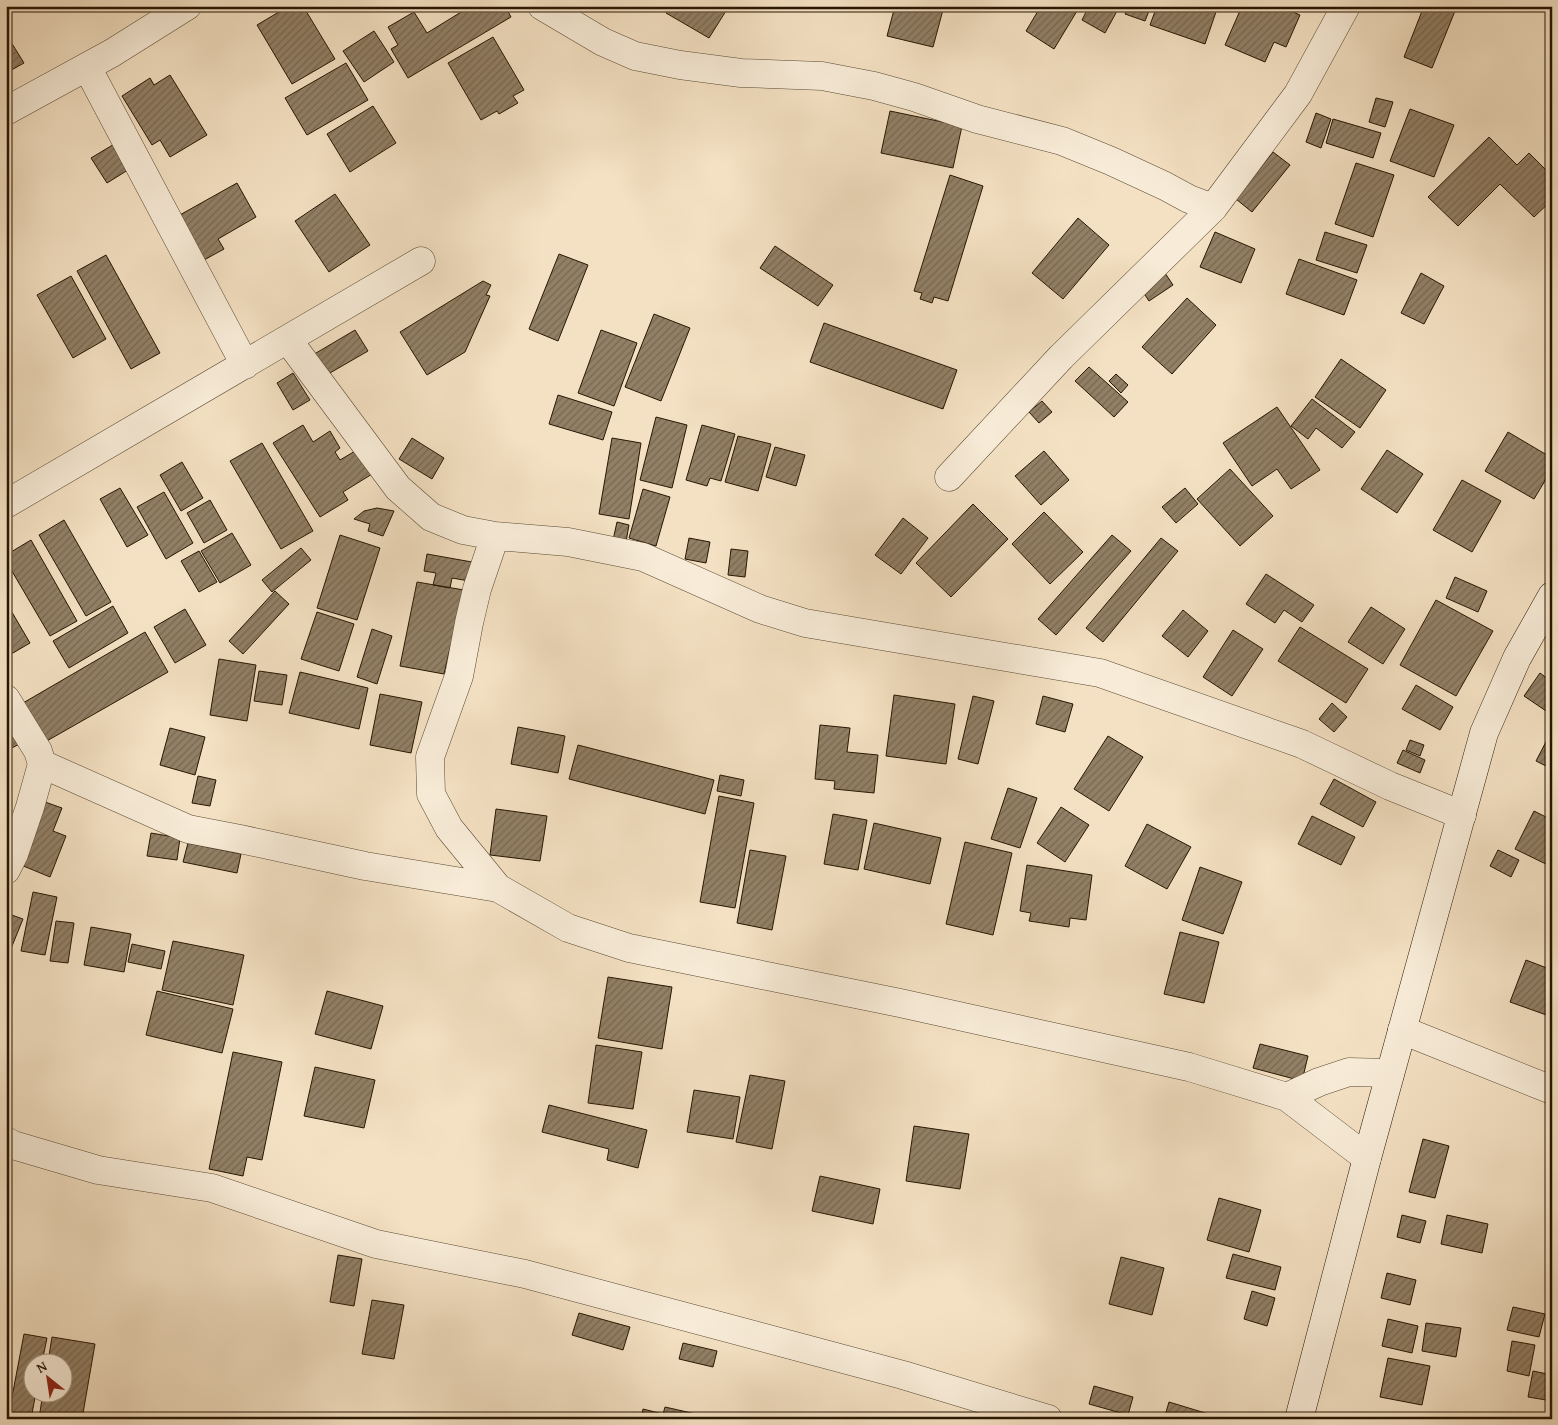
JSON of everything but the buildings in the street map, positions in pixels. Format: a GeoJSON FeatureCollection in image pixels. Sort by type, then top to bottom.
{"type":"FeatureCollection","features":[{"type":"Feature","properties":{"kind":"street"},"geometry":{"type":"LineString","coordinates":[[6,111],[112,54],[187,6]]}},
{"type":"Feature","properties":{"kind":"street"},"geometry":{"type":"LineString","coordinates":[[542,6],[603,42],[635,56],[741,74],[822,76],[874,86],[914,97],[977,119],[1062,141],[1120,165],[1189,199],[1213,208]]}},
{"type":"Feature","properties":{"kind":"street"},"geometry":{"type":"LineString","coordinates":[[948,477],[1061,357],[1213,208],[1298,94],[1346,6]]}},
{"type":"Feature","properties":{"kind":"street"},"geometry":{"type":"LineString","coordinates":[[87,67],[246,364]]}},
{"type":"Feature","properties":{"kind":"street"},"geometry":{"type":"LineString","coordinates":[[6,504],[421,261]]}},
{"type":"Feature","properties":{"kind":"street"},"geometry":{"type":"LineString","coordinates":[[288,340],[398,488],[431,517],[463,530],[495,536],[568,542],[643,557],[760,609],[804,623],[1100,674],[1302,744],[1390,786],[1462,815]]}},
{"type":"Feature","properties":{"kind":"street"},"geometry":{"type":"LineString","coordinates":[[495,536],[477,589],[459,676],[430,757],[431,794],[448,828],[498,888]]}},
{"type":"Feature","properties":{"kind":"street"},"geometry":{"type":"LineString","coordinates":[[1299,1419],[1367,1158],[1484,733],[1517,658],[1552,596]]}},
{"type":"Feature","properties":{"kind":"street"},"geometry":{"type":"LineString","coordinates":[[6,700],[38,750],[42,764],[30,807],[14,854],[6,870]]}},
{"type":"Feature","properties":{"kind":"street"},"geometry":{"type":"LineString","coordinates":[[42,764],[188,829],[364,866],[498,888],[568,928],[629,948],[900,1003],[1189,1067],[1287,1097],[1367,1158]]}},
{"type":"Feature","properties":{"kind":"street"},"geometry":{"type":"LineString","coordinates":[[1402,1030],[1552,1090]]}},
{"type":"Feature","properties":{"kind":"street"},"geometry":{"type":"LineString","coordinates":[[1287,1097],[1319,1082],[1349,1072],[1390,1073]]}},
{"type":"Feature","properties":{"kind":"street"},"geometry":{"type":"LineString","coordinates":[[6,1141],[13,1145],[98,1170],[212,1188],[376,1244],[525,1274],[903,1375],[1048,1419]]}}]}
